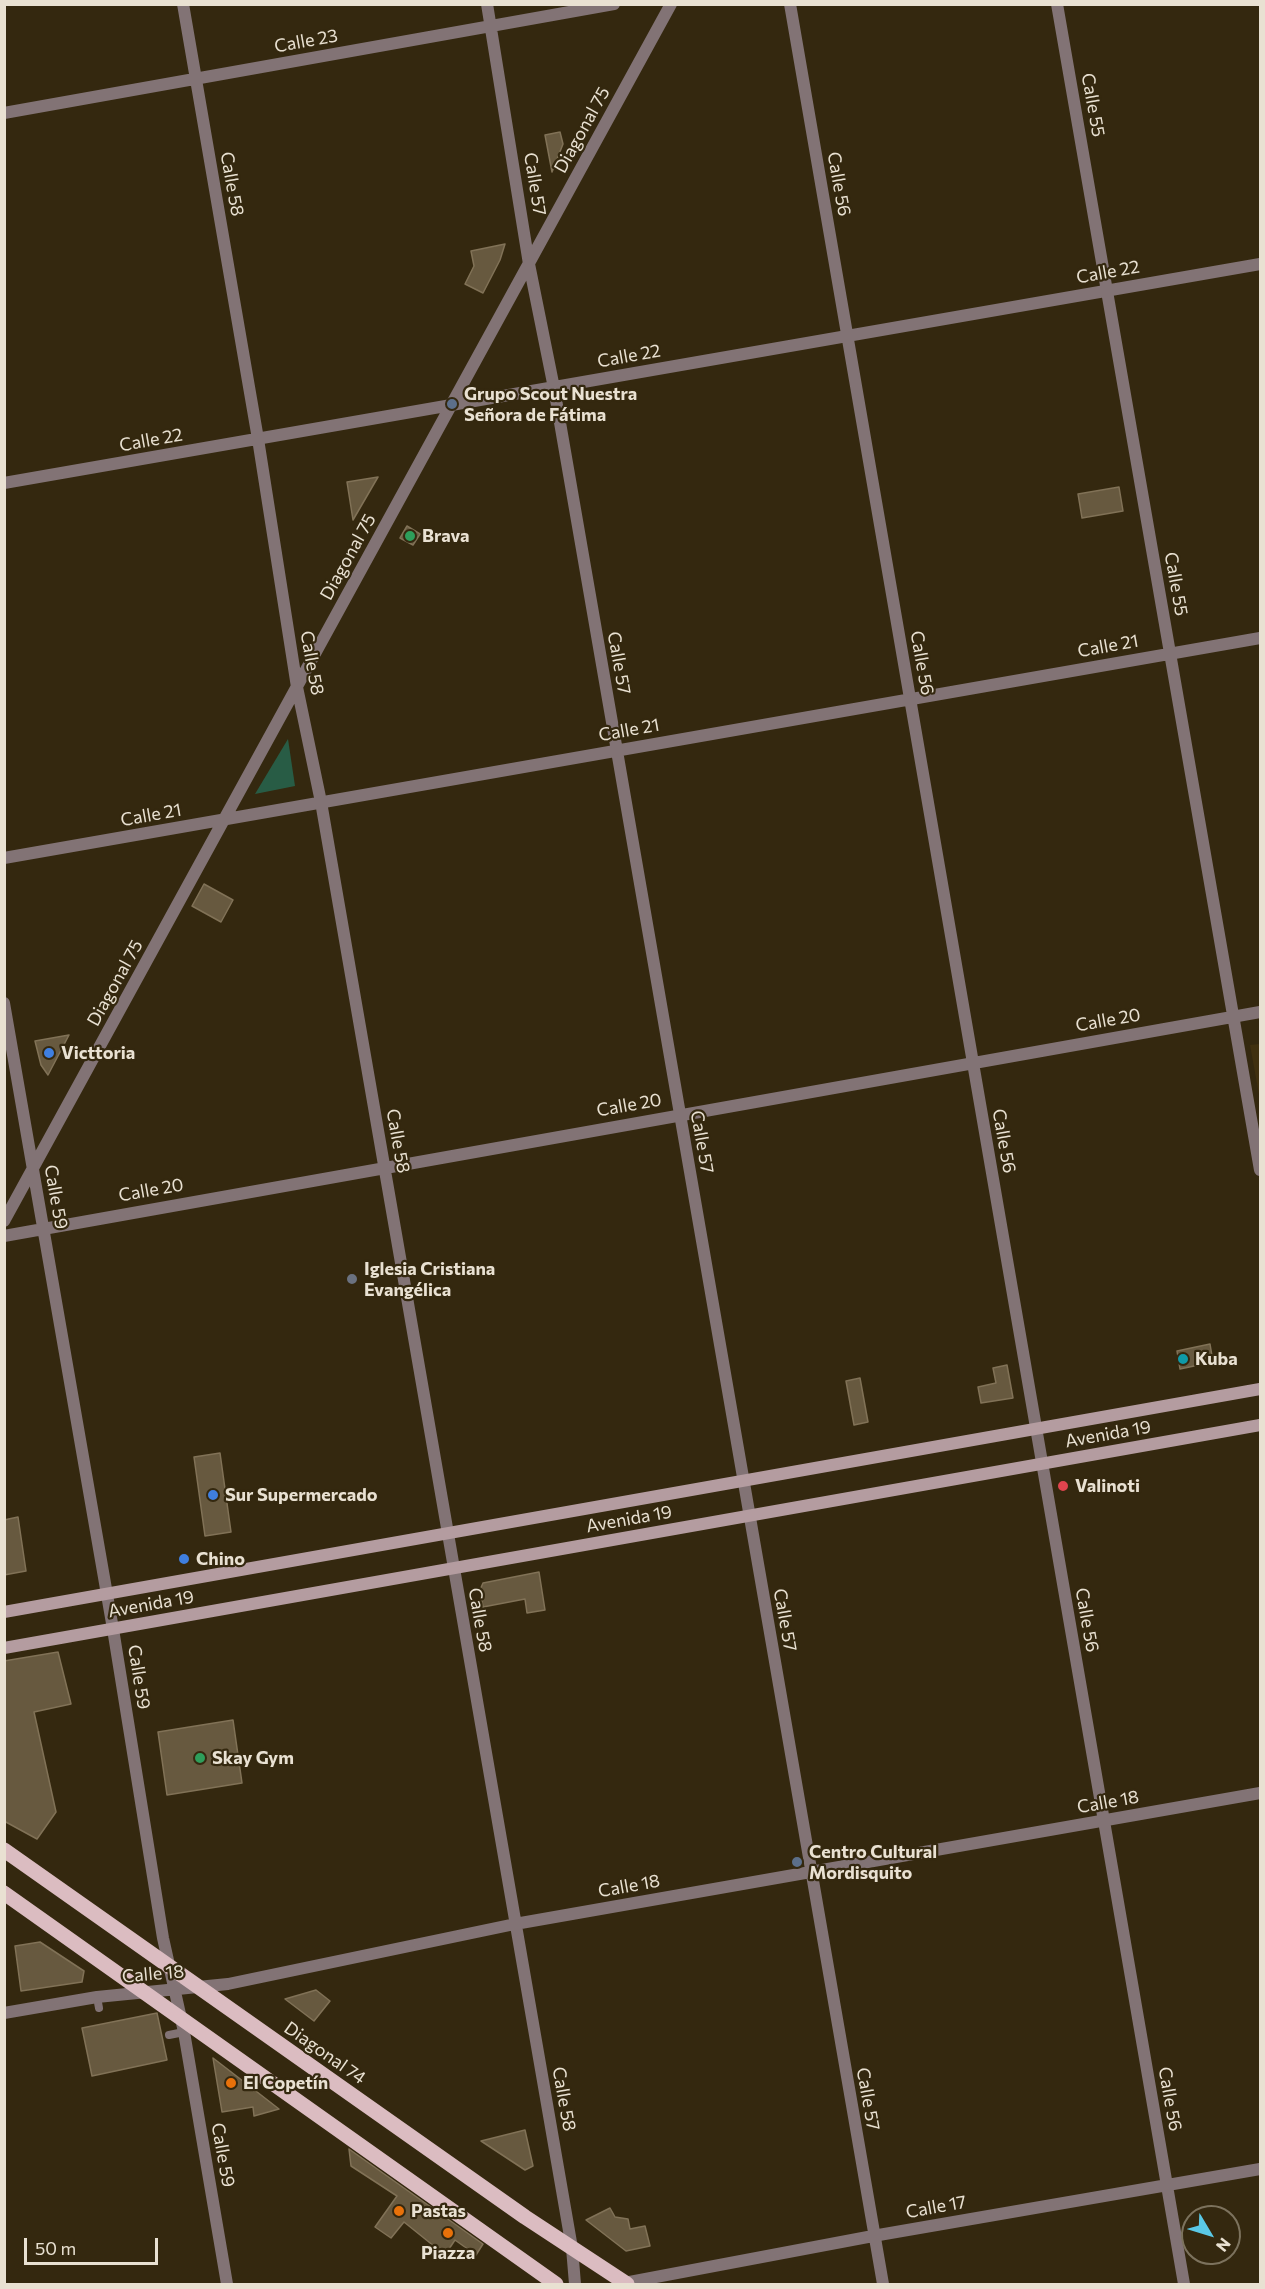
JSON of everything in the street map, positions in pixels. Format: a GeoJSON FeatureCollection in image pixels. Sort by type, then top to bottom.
{"type":"FeatureCollection","features":[{"type":"Feature","properties":{"kind":"main road","name":"Avenida 19"},"geometry":{"type":"LineString","coordinates":[[4,1612],[1260,1389]]}},
{"type":"Feature","properties":{"kind":"main road","name":"Avenida 19"},"geometry":{"type":"LineString","coordinates":[[4,1648],[1260,1425]]}},
{"type":"Feature","properties":{"kind":"main road","name":"Diagonal 74"},"geometry":{"type":"LineString","coordinates":[[4,1850],[623,2284]]}},
{"type":"Feature","properties":{"kind":"main road"},"geometry":{"type":"LineString","coordinates":[[4,1893],[556,2284]]}},
{"type":"Feature","properties":{"kind":"street","name":"Calle 58"},"geometry":{"type":"LineString","coordinates":[[183,4],[258,439],[297,687],[321,802],[572,2248],[575,2284]]}},
{"type":"Feature","properties":{"kind":"street","name":"Calle 57"},"geometry":{"type":"LineString","coordinates":[[487,4],[529,264],[554,388],[883,2284]]}},
{"type":"Feature","properties":{"kind":"street","name":"Calle 23"},"geometry":{"type":"LineString","coordinates":[[4,113],[614,4]]}},
{"type":"Feature","properties":{"kind":"street","name":"Diagonal 75"},"geometry":{"type":"LineString","coordinates":[[4,1221],[671,4]]}},
{"type":"Feature","properties":{"kind":"street","name":"Calle 56"},"geometry":{"type":"LineString","coordinates":[[790,4],[1184,2284]]}},
{"type":"Feature","properties":{"kind":"street","name":"Calle 55"},"geometry":{"type":"LineString","coordinates":[[1057,4],[1260,1170]]}},
{"type":"Feature","properties":{"kind":"street","name":"Calle 22"},"geometry":{"type":"LineString","coordinates":[[4,483],[1260,264]]}},
{"type":"Feature","properties":{"kind":"street","name":"Calle 21"},"geometry":{"type":"LineString","coordinates":[[4,858],[1260,638]]}},
{"type":"Feature","properties":{"kind":"street","name":"Calle 59"},"geometry":{"type":"LineString","coordinates":[[4,1003],[226,2284]]}},
{"type":"Feature","properties":{"kind":"street","name":"Calle 20"},"geometry":{"type":"LineString","coordinates":[[4,1236],[44,1227],[1260,1012]]}},
{"type":"Feature","properties":{"kind":"street","name":"Calle 18"},"geometry":{"type":"LineString","coordinates":[[4,2013],[98,2003],[145,1993],[228,1984],[515,1924],[1260,1793]]}},
{"type":"Feature","properties":{"kind":"street","name":"Calle 17"},"geometry":{"type":"LineString","coordinates":[[623,2284],[873,2236],[1260,2169]]}},
{"type":"Feature","properties":{"kind":"lane"},"geometry":{"type":"LineString","coordinates":[[169,2035],[183,2032]]}},
{"type":"Feature","properties":{"kind":"shaded area"},"geometry":{"type":"Polygon","coordinates":[[[1260,1044],[1260,1100],[1250,1045],[1260,1044]]]}},
{"type":"Feature","properties":{"kind":"green space"},"geometry":{"type":"Polygon","coordinates":[[[288,739],[295,786],[255,794],[288,739]]]}},
{"type":"Feature","properties":{"kind":"building"},"geometry":{"type":"Polygon","coordinates":[[[560,132],[563,144],[552,172],[545,135],[560,132]]]}},
{"type":"Feature","properties":{"kind":"building"},"geometry":{"type":"Polygon","coordinates":[[[505,244],[500,260],[483,293],[465,284],[474,266],[471,251],[505,244]]]}},
{"type":"Feature","properties":{"kind":"building"},"geometry":{"type":"Polygon","coordinates":[[[378,477],[353,520],[347,482],[378,477]]]}},
{"type":"Feature","properties":{"kind":"building"},"geometry":{"type":"Polygon","coordinates":[[[1119,487],[1123,511],[1082,518],[1078,494],[1119,487]]]}},
{"type":"Feature","properties":{"kind":"building","name":"Brava"},"geometry":{"type":"Polygon","coordinates":[[[407,526],[420,534],[413,545],[400,538],[407,526]]]}},
{"type":"Feature","properties":{"kind":"building"},"geometry":{"type":"Polygon","coordinates":[[[204,884],[233,900],[221,922],[192,906],[204,884]]]}},
{"type":"Feature","properties":{"kind":"building","name":"Victtoria"},"geometry":{"type":"Polygon","coordinates":[[[69,1035],[48,1075],[41,1065],[35,1041],[69,1035]]]}},
{"type":"Feature","properties":{"kind":"building"},"geometry":{"type":"Polygon","coordinates":[[[1210,1344],[1213,1362],[1180,1369],[1177,1351],[1210,1344]]]}},
{"type":"Feature","properties":{"kind":"building"},"geometry":{"type":"Polygon","coordinates":[[[1007,1365],[1013,1398],[981,1403],[978,1387],[996,1383],[993,1368],[1007,1365]]]}},
{"type":"Feature","properties":{"kind":"building"},"geometry":{"type":"Polygon","coordinates":[[[860,1378],[868,1422],[854,1425],[846,1381],[860,1378]]]}},
{"type":"Feature","properties":{"kind":"building","name":"Sur Supermercado"},"geometry":{"type":"Polygon","coordinates":[[[220,1453],[231,1532],[205,1536],[194,1457],[220,1453]]]}},
{"type":"Feature","properties":{"kind":"building"},"geometry":{"type":"Polygon","coordinates":[[[18,1517],[26,1571],[4,1575],[4,1520],[18,1517]]]}},
{"type":"Feature","properties":{"kind":"building"},"geometry":{"type":"Polygon","coordinates":[[[539,1572],[545,1610],[527,1613],[525,1599],[483,1607],[480,1590],[483,1583],[539,1572]]]}},
{"type":"Feature","properties":{"kind":"building"},"geometry":{"type":"Polygon","coordinates":[[[58,1652],[71,1704],[34,1712],[56,1812],[37,1839],[4,1821],[4,1661],[58,1652]]]}},
{"type":"Feature","properties":{"kind":"building","name":"Skay Gym"},"geometry":{"type":"Polygon","coordinates":[[[233,1720],[242,1783],[167,1795],[158,1732],[233,1720]]]}},
{"type":"Feature","properties":{"kind":"building"},"geometry":{"type":"Polygon","coordinates":[[[40,1942],[84,1971],[82,1982],[21,1991],[15,1946],[40,1942]]]}},
{"type":"Feature","properties":{"kind":"building"},"geometry":{"type":"Polygon","coordinates":[[[316,1990],[330,2001],[314,2021],[285,1999],[316,1990]]]}},
{"type":"Feature","properties":{"kind":"building"},"geometry":{"type":"Polygon","coordinates":[[[157,2013],[167,2060],[92,2076],[82,2028],[157,2013]]]}},
{"type":"Feature","properties":{"kind":"building","name":"El Copetín"},"geometry":{"type":"Polygon","coordinates":[[[213,2058],[279,2109],[254,2116],[253,2107],[222,2112],[213,2058]]]}},
{"type":"Feature","properties":{"kind":"building"},"geometry":{"type":"Polygon","coordinates":[[[525,2130],[533,2166],[525,2170],[481,2141],[525,2130]]]}},
{"type":"Feature","properties":{"kind":"building"},"geometry":{"type":"Polygon","coordinates":[[[349,2149],[483,2244],[476,2255],[455,2240],[445,2255],[404,2222],[391,2238],[375,2227],[397,2196],[351,2166],[349,2149]]]}},
{"type":"Feature","properties":{"kind":"building"},"geometry":{"type":"Polygon","coordinates":[[[610,2208],[615,2217],[628,2219],[630,2229],[645,2226],[650,2246],[626,2251],[586,2220],[610,2208]]]}},
{"type":"Feature","properties":{"kind":"place","name":"Grupo Scout Nuestra Señora de Fátima"},"geometry":{"type":"Point","coordinates":[452,404]}},
{"type":"Feature","properties":{"kind":"place","name":"Brava"},"geometry":{"type":"Point","coordinates":[410,536]}},
{"type":"Feature","properties":{"kind":"place","name":"Victtoria"},"geometry":{"type":"Point","coordinates":[49,1053]}},
{"type":"Feature","properties":{"kind":"place","name":"Iglesia Cristiana Evangélica"},"geometry":{"type":"Point","coordinates":[352,1279]}},
{"type":"Feature","properties":{"kind":"place","name":"Kuba"},"geometry":{"type":"Point","coordinates":[1183,1359]}},
{"type":"Feature","properties":{"kind":"place","name":"Valinoti"},"geometry":{"type":"Point","coordinates":[1063,1486]}},
{"type":"Feature","properties":{"kind":"place","name":"Sur Supermercado"},"geometry":{"type":"Point","coordinates":[213,1495]}},
{"type":"Feature","properties":{"kind":"place","name":"Chino"},"geometry":{"type":"Point","coordinates":[184,1559]}},
{"type":"Feature","properties":{"kind":"place","name":"Skay Gym"},"geometry":{"type":"Point","coordinates":[200,1758]}},
{"type":"Feature","properties":{"kind":"place","name":"Centro Cultural Mordisquito"},"geometry":{"type":"Point","coordinates":[797,1862]}},
{"type":"Feature","properties":{"kind":"place","name":"El Copetín"},"geometry":{"type":"Point","coordinates":[231,2083]}},
{"type":"Feature","properties":{"kind":"place","name":"Pastas"},"geometry":{"type":"Point","coordinates":[399,2211]}},
{"type":"Feature","properties":{"kind":"place","name":"Piazza"},"geometry":{"type":"Point","coordinates":[448,2233]}}]}
